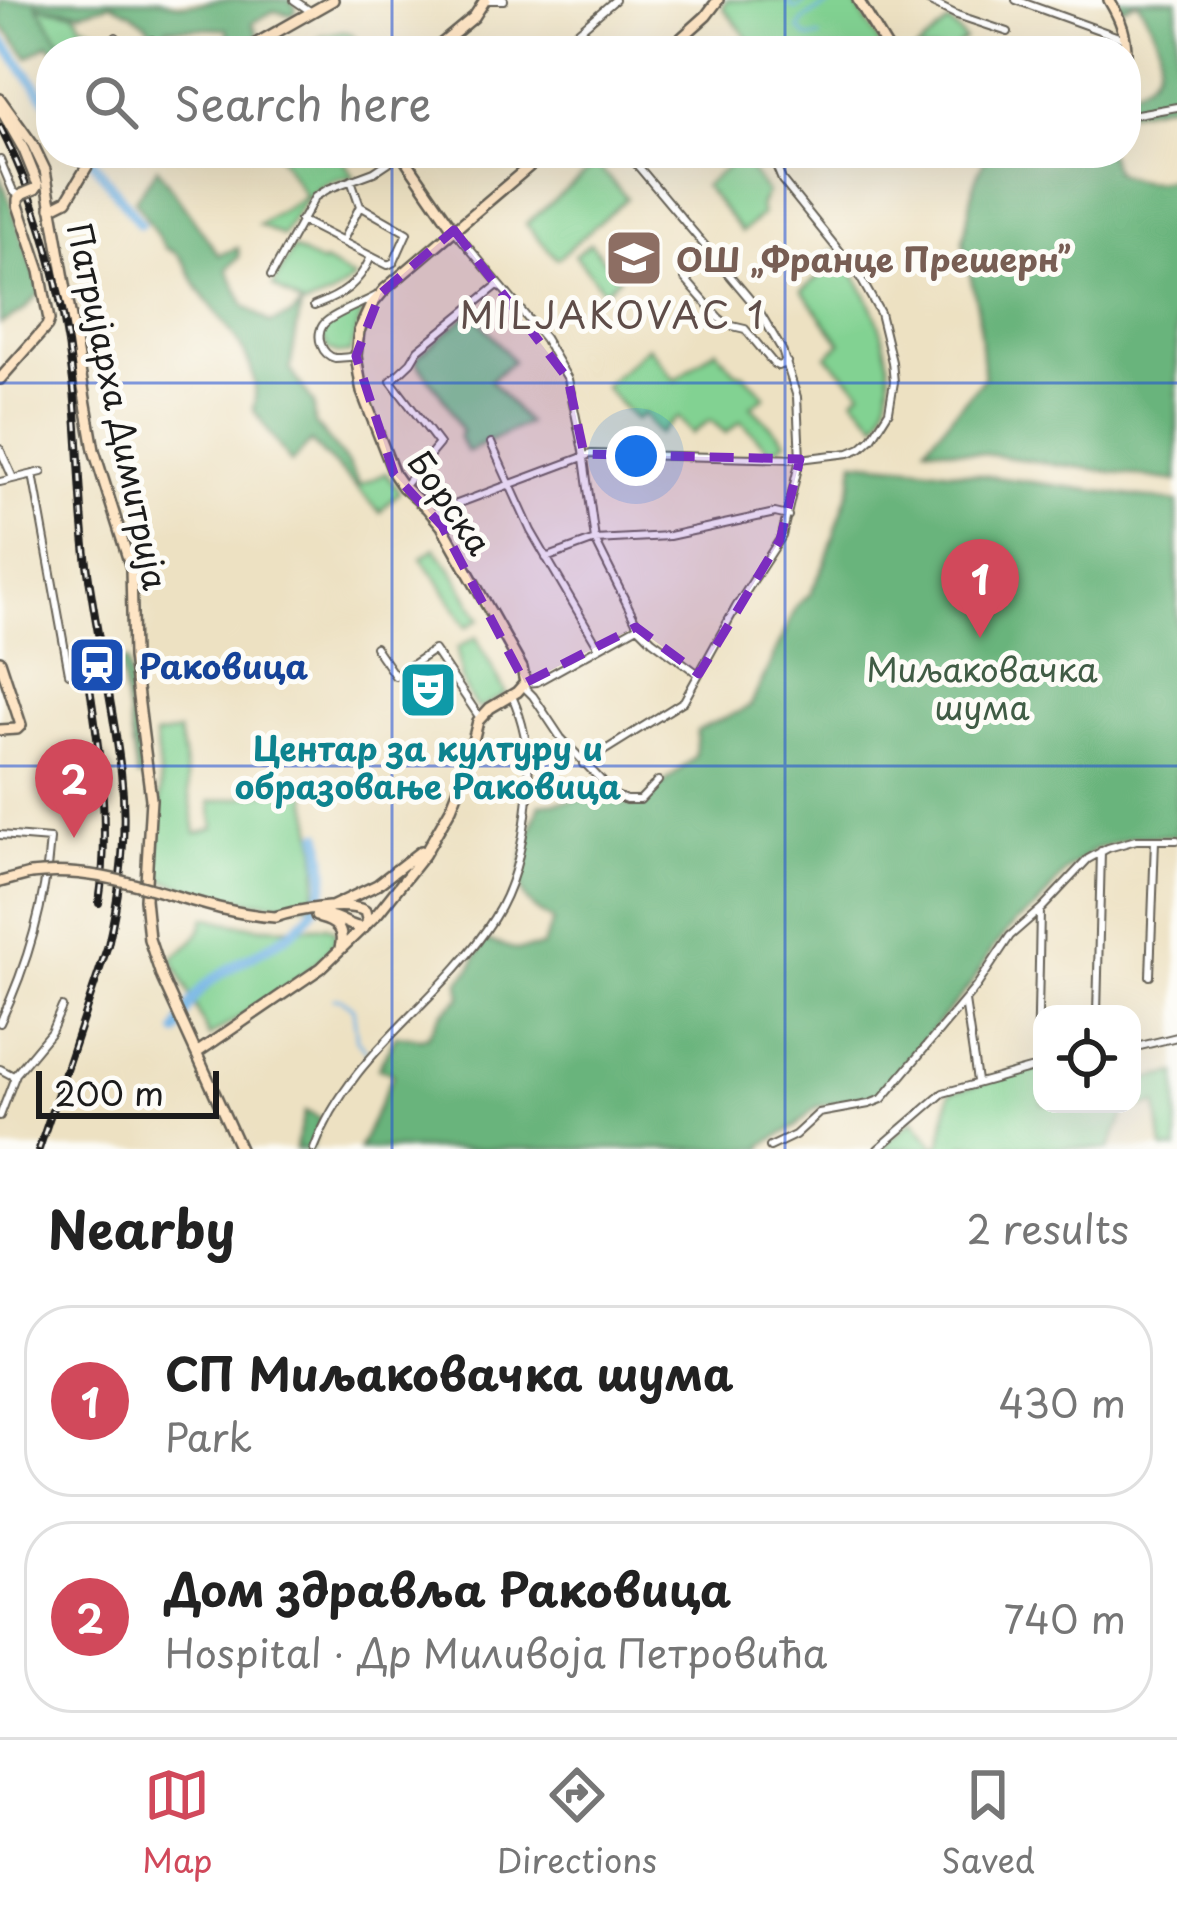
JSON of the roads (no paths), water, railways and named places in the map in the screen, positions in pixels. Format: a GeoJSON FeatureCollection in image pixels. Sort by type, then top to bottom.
{"type":"FeatureCollection","features":[{"type":"Feature","properties":{"kind":"main road"},"geometry":{"type":"LineString","coordinates":[[268,36],[333,0]]}},
{"type":"Feature","properties":{"kind":"main road"},"geometry":{"type":"LineString","coordinates":[[451,36],[474,17],[485,0]]}},
{"type":"Feature","properties":{"kind":"main road"},"geometry":{"type":"LineString","coordinates":[[684,36],[718,0]]}},
{"type":"Feature","properties":{"kind":"main road"},"geometry":{"type":"LineString","coordinates":[[858,0],[880,36]]}},
{"type":"Feature","properties":{"kind":"main road"},"geometry":{"type":"LineString","coordinates":[[1109,0],[1126,36]]}},
{"type":"Feature","properties":{"kind":"main road","name":"Патријарха Димитрија"},"geometry":{"type":"LineString","coordinates":[[0,98],[36,154]]}},
{"type":"Feature","properties":{"kind":"main road"},"geometry":{"type":"LineString","coordinates":[[0,108],[38,183],[21,195],[18,205],[49,315],[47,326],[0,379]]}},
{"type":"Feature","properties":{"kind":"main road","name":"Патријарха Димитрија"},"geometry":{"type":"LineString","coordinates":[[43,168],[94,450],[131,568],[134,666],[151,799],[146,924],[153,954],[240,1149]]}},
{"type":"Feature","properties":{"kind":"main road"},"geometry":{"type":"LineString","coordinates":[[51,208],[67,200],[86,168]]}},
{"type":"Feature","properties":{"kind":"main road"},"geometry":{"type":"LineString","coordinates":[[411,168],[454,230]]}},
{"type":"Feature","properties":{"kind":"main road"},"geometry":{"type":"LineString","coordinates":[[356,356],[362,325],[380,294],[527,168]]}},
{"type":"Feature","properties":{"kind":"main road","name":"Борска"},"geometry":{"type":"LineString","coordinates":[[356,356],[366,403],[394,474],[433,514],[522,668],[524,684]]}},
{"type":"Feature","properties":{"kind":"main road"},"geometry":{"type":"LineString","coordinates":[[0,661],[20,725],[0,730]]}},
{"type":"Feature","properties":{"kind":"main road"},"geometry":{"type":"LineString","coordinates":[[198,1052],[310,976],[366,926],[434,838],[459,792],[480,718],[524,684]]}},
{"type":"Feature","properties":{"kind":"main road"},"geometry":{"type":"LineString","coordinates":[[329,908],[390,877],[434,838]]}},
{"type":"Feature","properties":{"kind":"main road"},"geometry":{"type":"LineString","coordinates":[[0,882],[65,871],[106,875],[223,910],[287,919],[332,915],[352,926],[366,926]]}},
{"type":"Feature","properties":{"kind":"main road"},"geometry":{"type":"LineString","coordinates":[[275,917],[362,908],[366,926]]}},
{"type":"Feature","properties":{"kind":"main road"},"geometry":{"type":"LineString","coordinates":[[315,917],[338,927],[342,940],[338,954]]}},
{"type":"Feature","properties":{"kind":"street"},"geometry":{"type":"LineString","coordinates":[[294,0],[310,11]]}},
{"type":"Feature","properties":{"kind":"street"},"geometry":{"type":"LineString","coordinates":[[485,0],[504,0]]}},
{"type":"Feature","properties":{"kind":"street"},"geometry":{"type":"LineString","coordinates":[[573,36],[615,0]]}},
{"type":"Feature","properties":{"kind":"street"},"geometry":{"type":"LineString","coordinates":[[926,0],[1008,32]]}},
{"type":"Feature","properties":{"kind":"street"},"geometry":{"type":"LineString","coordinates":[[1016,0],[1116,36]]}},
{"type":"Feature","properties":{"kind":"street"},"geometry":{"type":"LineString","coordinates":[[1141,113],[1177,107]]}},
{"type":"Feature","properties":{"kind":"street"},"geometry":{"type":"LineString","coordinates":[[0,160],[10,187],[21,195]]}},
{"type":"Feature","properties":{"kind":"street"},"geometry":{"type":"LineString","coordinates":[[271,276],[315,197],[380,168]]}},
{"type":"Feature","properties":{"kind":"street"},"geometry":{"type":"LineString","coordinates":[[583,764],[685,699],[736,607],[778,544],[800,459],[797,397],[787,362],[758,309],[640,168]]}},
{"type":"Feature","properties":{"kind":"street"},"geometry":{"type":"LineString","coordinates":[[433,514],[584,456],[800,459],[849,453],[867,443],[890,408],[894,376],[882,321],[871,293],[777,168]]}},
{"type":"Feature","properties":{"kind":"street"},"geometry":{"type":"LineString","coordinates":[[300,220],[392,264],[407,236],[401,227],[360,206],[351,180]]}},
{"type":"Feature","properties":{"kind":"street"},"geometry":{"type":"LineString","coordinates":[[342,242],[360,206]]}},
{"type":"Feature","properties":{"kind":"street"},"geometry":{"type":"LineString","coordinates":[[454,230],[544,338],[568,379],[596,540],[638,626],[699,674]]}},
{"type":"Feature","properties":{"kind":"street"},"geometry":{"type":"LineString","coordinates":[[314,306],[352,286],[371,257]]}},
{"type":"Feature","properties":{"kind":"street"},"geometry":{"type":"LineString","coordinates":[[685,279],[718,318],[745,329],[774,364],[787,362]]}},
{"type":"Feature","properties":{"kind":"street"},"geometry":{"type":"LineString","coordinates":[[403,488],[439,444],[391,381],[418,350],[499,284]]}},
{"type":"Feature","properties":{"kind":"street"},"geometry":{"type":"LineString","coordinates":[[356,356],[328,355],[320,341],[321,328],[380,294]]}},
{"type":"Feature","properties":{"kind":"street"},"geometry":{"type":"LineString","coordinates":[[491,443],[524,519],[598,646]]}},
{"type":"Feature","properties":{"kind":"street"},"geometry":{"type":"LineString","coordinates":[[0,449],[13,478]]}},
{"type":"Feature","properties":{"kind":"street"},"geometry":{"type":"LineString","coordinates":[[0,482],[37,473],[69,673]]}},
{"type":"Feature","properties":{"kind":"street"},"geometry":{"type":"LineString","coordinates":[[546,558],[596,540],[662,537],[775,513],[788,516]]}},
{"type":"Feature","properties":{"kind":"street"},"geometry":{"type":"LineString","coordinates":[[524,684],[537,682],[638,626]]}},
{"type":"Feature","properties":{"kind":"street"},"geometry":{"type":"LineString","coordinates":[[375,647],[395,676],[434,650],[480,718]]}},
{"type":"Feature","properties":{"kind":"street","name":"Борска"},"geometry":{"type":"LineString","coordinates":[[524,684],[556,732],[613,794],[626,800],[643,798],[658,781]]}},
{"type":"Feature","properties":{"kind":"street"},"geometry":{"type":"LineString","coordinates":[[314,1149],[342,1091],[460,961],[493,919],[510,887],[530,778],[524,730],[512,695]]}},
{"type":"Feature","properties":{"kind":"street"},"geometry":{"type":"LineString","coordinates":[[0,835],[50,838],[31,949],[0,1023]]}},
{"type":"Feature","properties":{"kind":"street"},"geometry":{"type":"LineString","coordinates":[[770,1147],[795,1135],[820,1113],[883,1099],[965,1001],[1010,937],[1101,850],[1136,840],[1177,840]]}},
{"type":"Feature","properties":{"kind":"street"},"geometry":{"type":"LineString","coordinates":[[1150,976],[1155,840]]}},
{"type":"Feature","properties":{"kind":"street"},"geometry":{"type":"LineString","coordinates":[[1097,1005],[1101,850]]}},
{"type":"Feature","properties":{"kind":"street"},"geometry":{"type":"LineString","coordinates":[[878,1149],[937,1097],[1037,1067],[1040,910]]}},
{"type":"Feature","properties":{"kind":"street"},"geometry":{"type":"LineString","coordinates":[[965,1001],[977,1082]]}},
{"type":"Feature","properties":{"kind":"street"},"geometry":{"type":"LineString","coordinates":[[0,1116],[15,1077],[51,1032],[62,1007]]}},
{"type":"Feature","properties":{"kind":"street"},"geometry":{"type":"LineString","coordinates":[[1141,1046],[1177,1037]]}},
{"type":"Feature","properties":{"kind":"street"},"geometry":{"type":"LineString","coordinates":[[0,1069],[15,1077]]}},
{"type":"Feature","properties":{"kind":"waterway"},"geometry":{"type":"LineString","coordinates":[[789,0],[797,9],[807,0]]}},
{"type":"Feature","properties":{"kind":"waterway"},"geometry":{"type":"LineString","coordinates":[[806,36],[799,30],[801,24],[836,0]]}},
{"type":"Feature","properties":{"kind":"waterway"},"geometry":{"type":"LineString","coordinates":[[0,38],[36,86]]}},
{"type":"Feature","properties":{"kind":"waterway"},"geometry":{"type":"LineString","coordinates":[[98,168],[140,224]]}},
{"type":"Feature","properties":{"kind":"waterway"},"geometry":{"type":"LineString","coordinates":[[177,1032],[207,984],[307,918],[324,882],[320,835]]}},
{"type":"Feature","properties":{"kind":"waterway"},"geometry":{"type":"LineString","coordinates":[[334,998],[353,1008],[357,1040],[366,1051]]}},
{"type":"Feature","properties":{"kind":"railway"},"geometry":{"type":"LineString","coordinates":[[0,127],[48,251],[69,348],[87,564],[114,720],[124,815],[108,945],[39,1149]]}},
{"type":"Feature","properties":{"kind":"railway"},"geometry":{"type":"LineString","coordinates":[[90,688],[104,822],[99,903]]}},
{"type":"Feature","properties":{"kind":"place","name":"ОШ „Франце Прешерн”"},"geometry":{"type":"Point","coordinates":[634,258]}},
{"type":"Feature","properties":{"kind":"place","name":"СП Миљаковачка шума"},"geometry":{"type":"Point","coordinates":[980,638]}},
{"type":"Feature","properties":{"kind":"place","name":"Раковица"},"geometry":{"type":"Point","coordinates":[97,665]}},
{"type":"Feature","properties":{"kind":"place","name":"Центар за културу и образовање Раковица"},"geometry":{"type":"Point","coordinates":[428,690]}},
{"type":"Feature","properties":{"kind":"place","name":"Дом здравља Раковица"},"geometry":{"type":"Point","coordinates":[74,838]}},
{"type":"Feature","properties":{"kind":"district","name":"MILJAKOVAC 1"},"geometry":{"type":"Point","coordinates":[613,314]}},
{"type":"Feature","properties":{"kind":"park label","name":"Миљаковачка шума"},"geometry":{"type":"Point","coordinates":[982,687]}}]}
